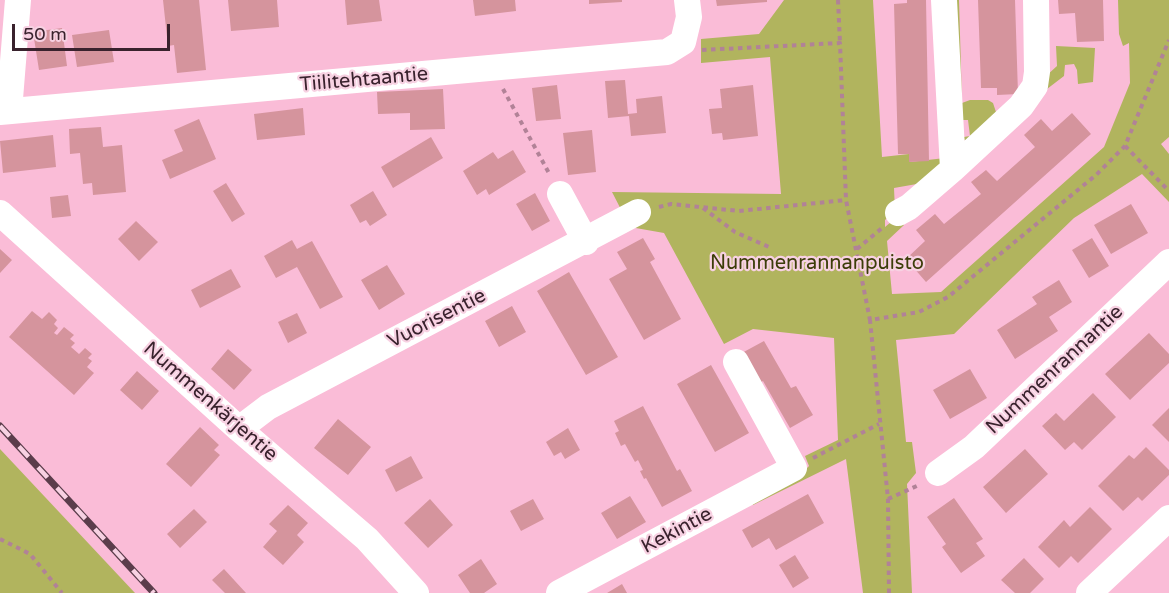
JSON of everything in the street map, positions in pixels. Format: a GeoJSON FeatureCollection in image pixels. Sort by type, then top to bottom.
{"type":"FeatureCollection","features":[{"type":"Feature","properties":{"kind":"street"},"geometry":{"type":"LineString","coordinates":[[5,112],[18,0]]}},
{"type":"Feature","properties":{"kind":"street"},"geometry":{"type":"LineString","coordinates":[[682,42],[689,17],[687,0]]}},
{"type":"Feature","properties":{"kind":"street"},"geometry":{"type":"LineString","coordinates":[[944,0],[953,169]]}},
{"type":"Feature","properties":{"kind":"street"},"geometry":{"type":"LineString","coordinates":[[898,213],[909,207],[1022,106],[1035,86],[1037,72],[1036,0]]}},
{"type":"Feature","properties":{"kind":"street","name":"Tiilitehtaantie"},"geometry":{"type":"LineString","coordinates":[[5,112],[667,52],[682,42]]}},
{"type":"Feature","properties":{"kind":"street"},"geometry":{"type":"LineString","coordinates":[[560,194],[586,242]]}},
{"type":"Feature","properties":{"kind":"street","name":"Vuorisentie"},"geometry":{"type":"LineString","coordinates":[[239,429],[268,407],[586,242],[638,212]]}},
{"type":"Feature","properties":{"kind":"street","name":"Nummenkärjentie"},"geometry":{"type":"LineString","coordinates":[[0,213],[239,429],[368,539],[417,593]]}},
{"type":"Feature","properties":{"kind":"street","name":"Nummenrannantie"},"geometry":{"type":"LineString","coordinates":[[938,473],[974,447],[1169,262]]}},
{"type":"Feature","properties":{"kind":"street"},"geometry":{"type":"LineString","coordinates":[[736,362],[794,468]]}},
{"type":"Feature","properties":{"kind":"street","name":"Kekintie"},"geometry":{"type":"LineString","coordinates":[[560,593],[794,468]]}},
{"type":"Feature","properties":{"kind":"street"},"geometry":{"type":"LineString","coordinates":[[1089,593],[1169,518]]}},
{"type":"Feature","properties":{"kind":"path"},"geometry":{"type":"LineString","coordinates":[[838,0],[846,200],[870,320],[888,499],[889,593]]}},
{"type":"Feature","properties":{"kind":"path"},"geometry":{"type":"LineString","coordinates":[[870,320],[919,312],[948,297],[1096,175],[1125,146],[1169,40]]}},
{"type":"Feature","properties":{"kind":"path"},"geometry":{"type":"LineString","coordinates":[[682,42],[701,51],[840,43]]}},
{"type":"Feature","properties":{"kind":"path"},"geometry":{"type":"LineString","coordinates":[[496,68],[497,79],[560,194]]}},
{"type":"Feature","properties":{"kind":"path"},"geometry":{"type":"LineString","coordinates":[[1125,146],[1169,190]]}},
{"type":"Feature","properties":{"kind":"path"},"geometry":{"type":"LineString","coordinates":[[638,212],[671,204],[739,211],[846,200]]}},
{"type":"Feature","properties":{"kind":"path"},"geometry":{"type":"LineString","coordinates":[[703,208],[735,232],[769,248]]}},
{"type":"Feature","properties":{"kind":"path"},"geometry":{"type":"LineString","coordinates":[[857,249],[898,213]]}},
{"type":"Feature","properties":{"kind":"path"},"geometry":{"type":"LineString","coordinates":[[794,468],[879,424]]}},
{"type":"Feature","properties":{"kind":"path"},"geometry":{"type":"LineString","coordinates":[[888,499],[938,473]]}},
{"type":"Feature","properties":{"kind":"path"},"geometry":{"type":"LineString","coordinates":[[0,538],[30,554],[62,593]]}},
{"type":"Feature","properties":{"kind":"green space","name":"Nummenrannanpuisto"},"geometry":{"type":"Polygon","coordinates":[[[784,0],[873,0],[882,157],[909,154],[910,162],[945,158],[928,182],[894,188],[895,211],[885,220],[885,227],[897,217],[904,225],[887,241],[892,294],[941,292],[1104,147],[1130,83],[1129,43],[1123,46],[1119,34],[1118,0],[1169,0],[1169,137],[1161,144],[1169,154],[1169,202],[1142,174],[1074,218],[954,334],[896,340],[906,442],[912,442],[916,473],[907,484],[912,593],[863,593],[846,459],[753,505],[752,501],[806,469],[809,466],[805,456],[838,440],[834,338],[753,329],[724,344],[664,233],[630,227],[612,192],[781,194],[770,57],[701,63],[701,39],[759,34],[784,0]]]}},
{"type":"Feature","properties":{"kind":"green space"},"geometry":{"type":"Polygon","coordinates":[[[955,0],[959,0],[962,103],[970,100],[988,100],[993,103],[998,118],[966,146],[964,137],[970,136],[968,120],[962,120],[955,0]]]}},
{"type":"Feature","properties":{"kind":"green space"},"geometry":{"type":"Polygon","coordinates":[[[1056,46],[1095,48],[1093,82],[1078,84],[1074,64],[1065,65],[1064,76],[1047,89],[1046,76],[1057,66],[1056,46]]]}},
{"type":"Feature","properties":{"kind":"green space"},"geometry":{"type":"Polygon","coordinates":[[[0,449],[135,593],[0,593],[0,449]]]}},
{"type":"Feature","properties":{"kind":"building"},"geometry":{"type":"Polygon","coordinates":[[[163,0],[199,0],[206,70],[177,73],[174,45],[168,46],[163,0]]]}},
{"type":"Feature","properties":{"kind":"building"},"geometry":{"type":"Polygon","coordinates":[[[228,0],[277,0],[279,27],[231,31],[228,0]]]}},
{"type":"Feature","properties":{"kind":"building"},"geometry":{"type":"Polygon","coordinates":[[[345,0],[379,0],[382,21],[347,25],[345,0]]]}},
{"type":"Feature","properties":{"kind":"building"},"geometry":{"type":"Polygon","coordinates":[[[473,0],[515,0],[516,11],[475,16],[473,0]]]}},
{"type":"Feature","properties":{"kind":"building"},"geometry":{"type":"Polygon","coordinates":[[[589,0],[622,0],[622,2],[589,4],[589,0]]]}},
{"type":"Feature","properties":{"kind":"building"},"geometry":{"type":"Polygon","coordinates":[[[716,0],[767,0],[767,2],[717,6],[716,0]]]}},
{"type":"Feature","properties":{"kind":"building"},"geometry":{"type":"Polygon","coordinates":[[[907,0],[926,0],[929,161],[909,162],[909,154],[898,154],[894,4],[907,3],[907,0]]]}},
{"type":"Feature","properties":{"kind":"building"},"geometry":{"type":"Polygon","coordinates":[[[978,0],[1015,0],[1018,94],[997,95],[997,88],[981,88],[978,0]]]}},
{"type":"Feature","properties":{"kind":"building"},"geometry":{"type":"Polygon","coordinates":[[[1058,0],[1103,0],[1104,41],[1077,42],[1075,13],[1059,14],[1058,0]]]}},
{"type":"Feature","properties":{"kind":"building"},"geometry":{"type":"Polygon","coordinates":[[[62,28],[67,66],[39,70],[33,32],[62,28]]]}},
{"type":"Feature","properties":{"kind":"building"},"geometry":{"type":"Polygon","coordinates":[[[109,30],[114,62],[77,67],[72,35],[109,30]]]}},
{"type":"Feature","properties":{"kind":"building"},"geometry":{"type":"Polygon","coordinates":[[[625,80],[628,114],[637,113],[636,99],[662,96],[666,133],[631,136],[629,116],[608,118],[605,81],[625,80]]]}},
{"type":"Feature","properties":{"kind":"building"},"geometry":{"type":"Polygon","coordinates":[[[557,85],[561,119],[536,121],[532,88],[557,85]]]}},
{"type":"Feature","properties":{"kind":"building"},"geometry":{"type":"Polygon","coordinates":[[[753,85],[758,136],[723,140],[722,133],[712,134],[709,109],[722,108],[720,89],[753,85]]]}},
{"type":"Feature","properties":{"kind":"building"},"geometry":{"type":"Polygon","coordinates":[[[443,89],[445,129],[410,130],[410,113],[378,114],[377,92],[443,89]]]}},
{"type":"Feature","properties":{"kind":"building"},"geometry":{"type":"Polygon","coordinates":[[[303,108],[305,135],[257,140],[254,114],[303,108]]]}},
{"type":"Feature","properties":{"kind":"building"},"geometry":{"type":"Polygon","coordinates":[[[1072,113],[1091,134],[926,282],[906,259],[925,241],[916,230],[935,214],[944,224],[981,194],[971,182],[986,170],[997,181],[1035,147],[1024,135],[1041,119],[1052,131],[1072,113]]]}},
{"type":"Feature","properties":{"kind":"building"},"geometry":{"type":"Polygon","coordinates":[[[199,119],[216,159],[170,179],[162,160],[183,151],[174,130],[199,119]]]}},
{"type":"Feature","properties":{"kind":"building"},"geometry":{"type":"Polygon","coordinates":[[[101,127],[103,147],[122,145],[126,192],[93,195],[92,183],[83,184],[80,153],[70,154],[69,129],[101,127]]]}},
{"type":"Feature","properties":{"kind":"building"},"geometry":{"type":"Polygon","coordinates":[[[592,130],[596,172],[568,175],[563,133],[592,130]]]}},
{"type":"Feature","properties":{"kind":"building"},"geometry":{"type":"Polygon","coordinates":[[[53,135],[56,167],[3,173],[0,141],[53,135]]]}},
{"type":"Feature","properties":{"kind":"building"},"geometry":{"type":"Polygon","coordinates":[[[431,137],[443,158],[393,188],[381,167],[431,137]]]}},
{"type":"Feature","properties":{"kind":"building"},"geometry":{"type":"Polygon","coordinates":[[[513,150],[526,172],[489,195],[486,189],[477,195],[463,171],[493,152],[498,159],[513,150]]]}},
{"type":"Feature","properties":{"kind":"building"},"geometry":{"type":"Polygon","coordinates":[[[226,183],[245,214],[232,222],[213,191],[226,183]]]}},
{"type":"Feature","properties":{"kind":"building"},"geometry":{"type":"Polygon","coordinates":[[[373,191],[387,215],[370,226],[366,220],[360,223],[350,205],[373,191]]]}},
{"type":"Feature","properties":{"kind":"building"},"geometry":{"type":"Polygon","coordinates":[[[535,193],[550,221],[532,231],[516,204],[535,193]]]}},
{"type":"Feature","properties":{"kind":"building"},"geometry":{"type":"Polygon","coordinates":[[[68,195],[71,216],[52,218],[50,197],[68,195]]]}},
{"type":"Feature","properties":{"kind":"building"},"geometry":{"type":"Polygon","coordinates":[[[1131,204],[1148,233],[1111,254],[1094,225],[1131,204]]]}},
{"type":"Feature","properties":{"kind":"building"},"geometry":{"type":"Polygon","coordinates":[[[136,221],[158,242],[139,261],[118,239],[136,221]]]}},
{"type":"Feature","properties":{"kind":"building"},"geometry":{"type":"Polygon","coordinates":[[[643,238],[655,259],[650,262],[681,319],[644,340],[609,279],[627,269],[617,252],[643,238]]]}},
{"type":"Feature","properties":{"kind":"building"},"geometry":{"type":"Polygon","coordinates":[[[1092,238],[1109,266],[1089,278],[1072,250],[1092,238]]]}},
{"type":"Feature","properties":{"kind":"building"},"geometry":{"type":"Polygon","coordinates":[[[292,240],[297,249],[312,241],[343,297],[320,309],[297,267],[276,278],[264,256],[292,240]]]}},
{"type":"Feature","properties":{"kind":"building"},"geometry":{"type":"Polygon","coordinates":[[[0,249],[12,260],[0,273],[0,249]]]}},
{"type":"Feature","properties":{"kind":"building"},"geometry":{"type":"Polygon","coordinates":[[[387,265],[405,294],[379,310],[361,280],[387,265]]]}},
{"type":"Feature","properties":{"kind":"building"},"geometry":{"type":"Polygon","coordinates":[[[231,269],[241,287],[200,308],[191,290],[231,269]]]}},
{"type":"Feature","properties":{"kind":"building"},"geometry":{"type":"Polygon","coordinates":[[[569,272],[618,357],[586,375],[537,291],[569,272]]]}},
{"type":"Feature","properties":{"kind":"building"},"geometry":{"type":"Polygon","coordinates":[[[1059,280],[1072,302],[1049,317],[1058,331],[1015,359],[997,330],[1037,304],[1032,297],[1059,280]]]}},
{"type":"Feature","properties":{"kind":"building"},"geometry":{"type":"Polygon","coordinates":[[[512,306],[526,332],[499,347],[485,321],[512,306]]]}},
{"type":"Feature","properties":{"kind":"building"},"geometry":{"type":"Polygon","coordinates":[[[32,311],[42,319],[49,312],[57,320],[54,324],[58,328],[54,333],[57,335],[64,327],[74,335],[70,339],[75,343],[71,347],[79,354],[85,348],[92,354],[88,358],[92,361],[87,367],[94,373],[74,395],[9,337],[32,311]]]}},
{"type":"Feature","properties":{"kind":"building"},"geometry":{"type":"Polygon","coordinates":[[[297,313],[307,333],[288,343],[278,322],[297,313]]]}},
{"type":"Feature","properties":{"kind":"building"},"geometry":{"type":"Polygon","coordinates":[[[1149,333],[1169,354],[1169,363],[1130,400],[1105,374],[1149,333]]]}},
{"type":"Feature","properties":{"kind":"building"},"geometry":{"type":"Polygon","coordinates":[[[764,341],[791,388],[796,386],[813,415],[790,428],[763,381],[758,384],[740,354],[764,341]]]}},
{"type":"Feature","properties":{"kind":"building"},"geometry":{"type":"Polygon","coordinates":[[[228,349],[252,370],[234,390],[211,369],[228,349]]]}},
{"type":"Feature","properties":{"kind":"building"},"geometry":{"type":"Polygon","coordinates":[[[711,365],[749,433],[715,452],[677,384],[711,365]]]}},
{"type":"Feature","properties":{"kind":"building"},"geometry":{"type":"Polygon","coordinates":[[[970,369],[987,398],[950,419],[933,390],[970,369]]]}},
{"type":"Feature","properties":{"kind":"building"},"geometry":{"type":"Polygon","coordinates":[[[137,371],[159,391],[142,410],[120,390],[137,371]]]}},
{"type":"Feature","properties":{"kind":"building"},"geometry":{"type":"Polygon","coordinates":[[[1093,393],[1116,417],[1082,450],[1074,442],[1065,450],[1042,426],[1056,413],[1064,421],[1093,393]]]}},
{"type":"Feature","properties":{"kind":"building"},"geometry":{"type":"Polygon","coordinates":[[[643,406],[677,471],[680,469],[692,491],[662,507],[646,478],[644,479],[638,460],[635,462],[625,444],[621,446],[615,433],[619,431],[614,421],[643,406]]]}},
{"type":"Feature","properties":{"kind":"building"},"geometry":{"type":"Polygon","coordinates":[[[1169,408],[1169,442],[1152,425],[1169,408]]]}},
{"type":"Feature","properties":{"kind":"building"},"geometry":{"type":"Polygon","coordinates":[[[338,419],[371,447],[348,475],[314,448],[338,419]]]}},
{"type":"Feature","properties":{"kind":"building"},"geometry":{"type":"Polygon","coordinates":[[[200,427],[219,445],[214,450],[220,455],[191,487],[166,464],[200,427]]]}},
{"type":"Feature","properties":{"kind":"building"},"geometry":{"type":"Polygon","coordinates":[[[568,428],[580,450],[565,459],[561,452],[554,456],[546,442],[568,428]]]}},
{"type":"Feature","properties":{"kind":"building"},"geometry":{"type":"Polygon","coordinates":[[[1146,447],[1169,470],[1169,475],[1142,501],[1138,497],[1123,511],[1098,486],[1129,455],[1134,459],[1146,447]]]}},
{"type":"Feature","properties":{"kind":"building"},"geometry":{"type":"Polygon","coordinates":[[[1025,449],[1048,474],[1006,513],[983,487],[1025,449]]]}},
{"type":"Feature","properties":{"kind":"building"},"geometry":{"type":"Polygon","coordinates":[[[411,456],[423,478],[396,492],[385,470],[411,456]]]}},
{"type":"Feature","properties":{"kind":"building"},"geometry":{"type":"Polygon","coordinates":[[[808,494],[824,523],[776,550],[769,538],[752,548],[742,530],[808,494]]]}},
{"type":"Feature","properties":{"kind":"building"},"geometry":{"type":"Polygon","coordinates":[[[630,496],[646,522],[617,539],[601,513],[630,496]]]}},
{"type":"Feature","properties":{"kind":"building"},"geometry":{"type":"Polygon","coordinates":[[[954,498],[983,539],[976,543],[985,556],[961,573],[942,547],[946,544],[927,517],[954,498]]]}},
{"type":"Feature","properties":{"kind":"building"},"geometry":{"type":"Polygon","coordinates":[[[430,499],[453,525],[428,548],[404,523],[430,499]]]}},
{"type":"Feature","properties":{"kind":"building"},"geometry":{"type":"Polygon","coordinates":[[[533,499],[544,519],[521,531],[510,511],[533,499]]]}},
{"type":"Feature","properties":{"kind":"building"},"geometry":{"type":"Polygon","coordinates":[[[288,505],[308,523],[297,535],[304,542],[283,565],[263,547],[277,531],[269,524],[288,505]]]}},
{"type":"Feature","properties":{"kind":"building"},"geometry":{"type":"Polygon","coordinates":[[[1090,507],[1112,529],[1078,563],[1071,556],[1059,568],[1038,547],[1064,520],[1070,527],[1090,507]]]}},
{"type":"Feature","properties":{"kind":"building"},"geometry":{"type":"Polygon","coordinates":[[[194,509],[207,522],[180,548],[167,534],[194,509]]]}},
{"type":"Feature","properties":{"kind":"building"},"geometry":{"type":"Polygon","coordinates":[[[795,555],[809,578],[793,588],[779,565],[795,555]]]}},
{"type":"Feature","properties":{"kind":"building"},"geometry":{"type":"Polygon","coordinates":[[[1024,558],[1044,579],[1030,593],[1015,593],[1001,580],[1024,558]]]}},
{"type":"Feature","properties":{"kind":"building"},"geometry":{"type":"Polygon","coordinates":[[[481,559],[497,584],[484,593],[470,593],[458,575],[481,559]]]}},
{"type":"Feature","properties":{"kind":"building"},"geometry":{"type":"Polygon","coordinates":[[[224,569],[246,593],[225,593],[212,580],[224,569]]]}},
{"type":"Feature","properties":{"kind":"building"},"geometry":{"type":"Polygon","coordinates":[[[622,584],[627,593],[607,593],[622,584]]]}},
{"type":"Feature","properties":{"kind":"railway"},"geometry":{"type":"LineString","coordinates":[[0,426],[154,593]]}}]}
